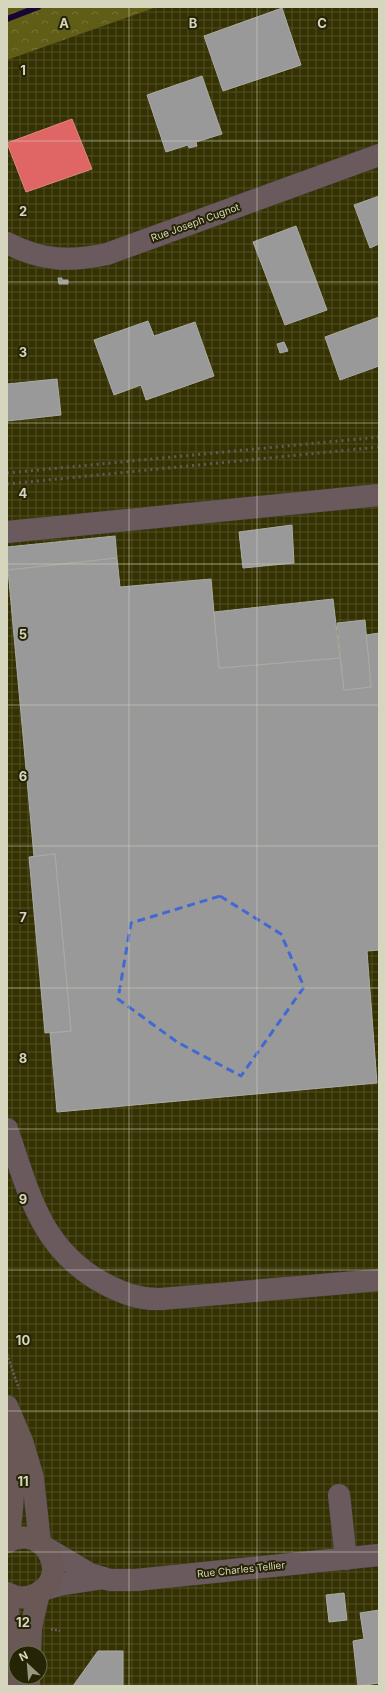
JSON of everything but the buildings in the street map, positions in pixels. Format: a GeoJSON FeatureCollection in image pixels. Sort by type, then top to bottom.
{"type":"FeatureCollection","features":[{"type":"Feature","properties":{"kind":"main road"},"geometry":{"type":"LineString","coordinates":[[7,1406],[22,1441],[33,1478],[43,1545],[52,1558],[53,1570],[50,1581],[41,1592],[31,1627],[30,1645]]}},
{"type":"Feature","properties":{"kind":"main road"},"geometry":{"type":"LineString","coordinates":[[7,1415],[13,1462],[14,1487],[13,1508],[7,1542]]}},
{"type":"Feature","properties":{"kind":"main road"},"geometry":{"type":"LineString","coordinates":[[7,1542],[14,1539],[26,1538],[43,1545]]}},
{"type":"Feature","properties":{"kind":"main road"},"geometry":{"type":"LineString","coordinates":[[7,1593],[16,1597],[24,1598],[41,1592]]}},
{"type":"Feature","properties":{"kind":"main road"},"geometry":{"type":"LineString","coordinates":[[7,1601],[10,1627],[11,1686]]}},
{"type":"Feature","properties":{"kind":"street","name":"Rue Joseph Cugnot"},"geometry":{"type":"LineString","coordinates":[[7,243],[33,254],[50,259],[69,260],[107,254],[379,155]]}},
{"type":"Feature","properties":{"kind":"street"},"geometry":{"type":"LineString","coordinates":[[7,532],[379,495]]}},
{"type":"Feature","properties":{"kind":"street"},"geometry":{"type":"LineString","coordinates":[[7,1130],[36,1211],[51,1238],[72,1262],[83,1271],[109,1286],[136,1298],[147,1300],[161,1299],[379,1280]]}},
{"type":"Feature","properties":{"kind":"street"},"geometry":{"type":"LineString","coordinates":[[339,1495],[346,1559]]}},
{"type":"Feature","properties":{"kind":"street","name":"Rue Charles Tellier"},"geometry":{"type":"LineString","coordinates":[[43,1545],[90,1574],[115,1580],[136,1580],[379,1556]]}},
{"type":"Feature","properties":{"kind":"street","name":"Rue Charles Tellier"},"geometry":{"type":"LineString","coordinates":[[41,1592],[63,1584],[103,1578]]}},
{"type":"Feature","properties":{"kind":"highlighted area"},"geometry":{"type":"Polygon","coordinates":[[[220,896],[281,934],[304,987],[241,1076],[177,1042],[118,999],[131,923],[220,896]]]}},
{"type":"Feature","properties":{"kind":"shaded area"},"geometry":{"type":"Polygon","coordinates":[[[157,7],[379,7],[379,1686],[7,1686],[7,60],[157,7]]]}},
{"type":"Feature","properties":{"kind":"green space"},"geometry":{"type":"Polygon","coordinates":[[[7,7],[157,7],[7,60],[7,7]]]}},
{"type":"Feature","properties":{"kind":"waterway"},"geometry":{"type":"LineString","coordinates":[[7,19],[38,7]]}},
{"type":"Feature","properties":{"kind":"railway"},"geometry":{"type":"LineString","coordinates":[[7,473],[379,437]]}},
{"type":"Feature","properties":{"kind":"railway"},"geometry":{"type":"LineString","coordinates":[[7,484],[379,447]]}}]}
